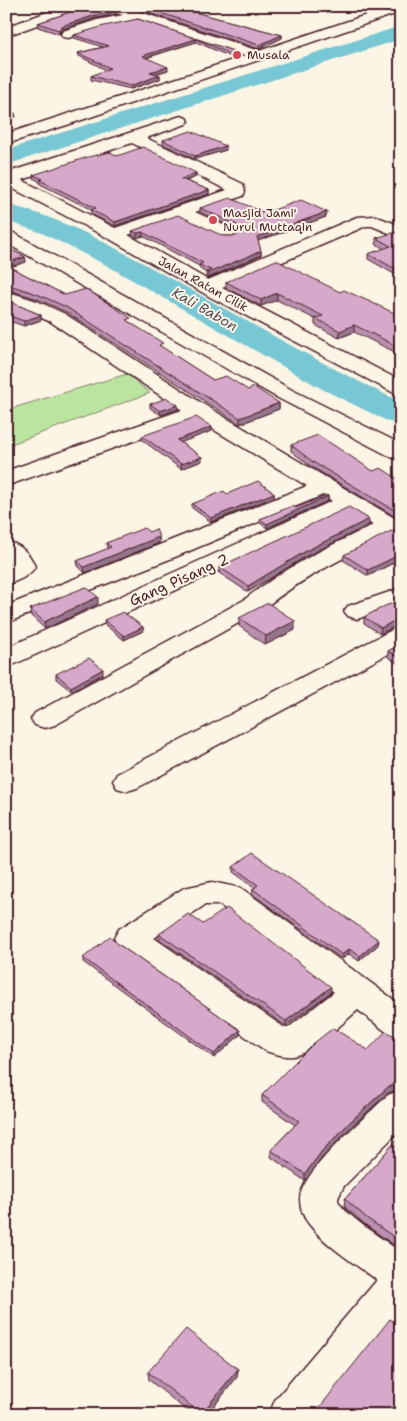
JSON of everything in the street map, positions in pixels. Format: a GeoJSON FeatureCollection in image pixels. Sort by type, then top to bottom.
{"type":"FeatureCollection","features":[{"type":"Feature","properties":{"kind":"street"},"geometry":{"type":"LineString","coordinates":[[6,32],[78,6]]}},
{"type":"Feature","properties":{"kind":"street"},"geometry":{"type":"LineString","coordinates":[[108,6],[259,56]]}},
{"type":"Feature","properties":{"kind":"street"},"geometry":{"type":"LineString","coordinates":[[6,139],[401,8]]}},
{"type":"Feature","properties":{"kind":"street"},"geometry":{"type":"LineString","coordinates":[[68,34],[102,24],[141,16]]}},
{"type":"Feature","properties":{"kind":"street"},"geometry":{"type":"LineString","coordinates":[[7,179],[181,121]]}},
{"type":"Feature","properties":{"kind":"street"},"geometry":{"type":"LineString","coordinates":[[114,234],[235,194],[237,188],[132,137]]}},
{"type":"Feature","properties":{"kind":"street","name":"Jalan Ratan Cilik"},"geometry":{"type":"LineString","coordinates":[[7,179],[114,234],[208,287],[401,388]]}},
{"type":"Feature","properties":{"kind":"street"},"geometry":{"type":"LineString","coordinates":[[180,212],[230,235]]}},
{"type":"Feature","properties":{"kind":"street"},"geometry":{"type":"LineString","coordinates":[[208,287],[363,221],[375,221],[401,233]]}},
{"type":"Feature","properties":{"kind":"street"},"geometry":{"type":"LineString","coordinates":[[11,243],[285,394],[401,453]]}},
{"type":"Feature","properties":{"kind":"street"},"geometry":{"type":"LineString","coordinates":[[6,297],[30,305],[58,318],[198,411],[396,529]]}},
{"type":"Feature","properties":{"kind":"street"},"geometry":{"type":"LineString","coordinates":[[6,479],[198,411]]}},
{"type":"Feature","properties":{"kind":"street"},"geometry":{"type":"LineString","coordinates":[[6,615],[326,486]]}},
{"type":"Feature","properties":{"kind":"street","name":"Gang Pisang 2"},"geometry":{"type":"LineString","coordinates":[[6,658],[351,501]]}},
{"type":"Feature","properties":{"kind":"street"},"geometry":{"type":"LineString","coordinates":[[45,719],[253,605],[274,588],[312,564],[396,529]]}},
{"type":"Feature","properties":{"kind":"street"},"geometry":{"type":"LineString","coordinates":[[6,548],[18,558],[23,564],[23,568],[6,577]]}},
{"type":"Feature","properties":{"kind":"street"},"geometry":{"type":"LineString","coordinates":[[357,611],[401,595]]}},
{"type":"Feature","properties":{"kind":"street"},"geometry":{"type":"LineString","coordinates":[[127,780],[401,636]]}},
{"type":"Feature","properties":{"kind":"street"},"geometry":{"type":"LineString","coordinates":[[358,991],[294,1042],[278,1041],[130,938],[195,896],[207,892],[218,892],[230,896],[358,991],[401,1024]]}},
{"type":"Feature","properties":{"kind":"street"},"geometry":{"type":"LineString","coordinates":[[401,1105],[331,1175],[319,1197],[322,1211],[339,1229],[401,1275]]}},
{"type":"Feature","properties":{"kind":"street"},"geometry":{"type":"LineString","coordinates":[[290,1415],[401,1280]]}},
{"type":"Feature","properties":{"kind":"green space"},"geometry":{"type":"Polygon","coordinates":[[[127,374],[150,393],[6,446],[6,410],[127,374]]]}},
{"type":"Feature","properties":{"kind":"building"},"geometry":{"type":"Polygon","coordinates":[[[83,6],[102,6],[115,11],[62,26],[59,30],[38,23],[82,8],[83,6]]]}},
{"type":"Feature","properties":{"kind":"building"},"geometry":{"type":"Polygon","coordinates":[[[139,6],[171,6],[282,35],[259,45],[139,6]]]}},
{"type":"Feature","properties":{"kind":"building"},"geometry":{"type":"Polygon","coordinates":[[[138,19],[239,53],[233,55],[196,39],[142,56],[168,67],[150,72],[160,75],[131,86],[91,76],[110,68],[78,53],[109,46],[74,35],[138,19]]]}},
{"type":"Feature","properties":{"kind":"building"},"geometry":{"type":"Polygon","coordinates":[[[6,107],[15,113],[6,115],[6,107]]]}},
{"type":"Feature","properties":{"kind":"building"},"geometry":{"type":"Polygon","coordinates":[[[191,131],[226,146],[195,156],[163,140],[191,131]]]}},
{"type":"Feature","properties":{"kind":"building"},"geometry":{"type":"Polygon","coordinates":[[[143,147],[196,173],[181,179],[209,190],[115,222],[91,210],[96,208],[33,175],[88,157],[110,152],[117,156],[143,147]]]}},
{"type":"Feature","properties":{"kind":"building"},"geometry":{"type":"Polygon","coordinates":[[[230,198],[265,213],[301,200],[327,212],[257,237],[261,251],[208,273],[206,272],[211,270],[199,265],[203,263],[142,232],[132,231],[178,215],[223,236],[236,236],[241,230],[237,225],[200,208],[230,198]]]}},
{"type":"Feature","properties":{"kind":"building"},"geometry":{"type":"Polygon","coordinates":[[[396,232],[401,234],[401,272],[368,254],[391,246],[376,238],[396,232]]]}},
{"type":"Feature","properties":{"kind":"building"},"geometry":{"type":"Polygon","coordinates":[[[6,247],[25,257],[6,263],[6,247]]]}},
{"type":"Feature","properties":{"kind":"building"},"geometry":{"type":"Polygon","coordinates":[[[276,260],[340,292],[344,290],[401,316],[401,348],[354,325],[340,331],[315,318],[323,316],[277,293],[261,300],[226,282],[276,260]]]}},
{"type":"Feature","properties":{"kind":"building"},"geometry":{"type":"Polygon","coordinates":[[[6,265],[65,295],[86,289],[131,318],[126,320],[163,343],[159,345],[213,380],[226,376],[248,390],[254,387],[279,403],[240,418],[66,307],[37,294],[6,284],[6,265]]]}},
{"type":"Feature","properties":{"kind":"building"},"geometry":{"type":"Polygon","coordinates":[[[6,300],[41,315],[24,321],[6,315],[6,300]]]}},
{"type":"Feature","properties":{"kind":"building"},"geometry":{"type":"Polygon","coordinates":[[[167,398],[178,405],[160,411],[150,404],[167,398]]]}},
{"type":"Feature","properties":{"kind":"building"},"geometry":{"type":"Polygon","coordinates":[[[196,417],[212,427],[177,440],[202,457],[181,464],[142,436],[196,417]]]}},
{"type":"Feature","properties":{"kind":"building"},"geometry":{"type":"Polygon","coordinates":[[[318,435],[373,471],[381,468],[401,481],[401,514],[313,462],[291,445],[318,435]]]}},
{"type":"Feature","properties":{"kind":"building"},"geometry":{"type":"Polygon","coordinates":[[[258,481],[274,493],[211,518],[192,504],[224,491],[227,494],[258,481]]]}},
{"type":"Feature","properties":{"kind":"building"},"geometry":{"type":"Polygon","coordinates":[[[327,495],[267,524],[260,519],[292,506],[296,508],[327,495]]]}},
{"type":"Feature","properties":{"kind":"building"},"geometry":{"type":"Polygon","coordinates":[[[349,507],[369,519],[306,551],[248,586],[219,567],[349,507]]]}},
{"type":"Feature","properties":{"kind":"building"},"geometry":{"type":"Polygon","coordinates":[[[144,528],[149,532],[156,529],[159,537],[84,567],[77,561],[111,547],[106,543],[144,528]]]}},
{"type":"Feature","properties":{"kind":"building"},"geometry":{"type":"Polygon","coordinates":[[[391,531],[401,534],[401,554],[368,570],[344,555],[391,531]]]}},
{"type":"Feature","properties":{"kind":"building"},"geometry":{"type":"Polygon","coordinates":[[[86,587],[98,597],[44,622],[30,609],[86,587]]]}},
{"type":"Feature","properties":{"kind":"building"},"geometry":{"type":"Polygon","coordinates":[[[401,600],[401,621],[392,622],[381,628],[364,617],[385,606],[401,600]]]}},
{"type":"Feature","properties":{"kind":"building"},"geometry":{"type":"Polygon","coordinates":[[[268,603],[295,621],[266,636],[239,618],[268,603]]]}},
{"type":"Feature","properties":{"kind":"building"},"geometry":{"type":"Polygon","coordinates":[[[123,612],[143,627],[124,636],[104,620],[123,612]]]}},
{"type":"Feature","properties":{"kind":"building"},"geometry":{"type":"Polygon","coordinates":[[[401,644],[401,659],[388,651],[401,644]]]}},
{"type":"Feature","properties":{"kind":"building"},"geometry":{"type":"Polygon","coordinates":[[[89,658],[103,669],[71,687],[56,674],[89,658]]]}},
{"type":"Feature","properties":{"kind":"building"},"geometry":{"type":"Polygon","coordinates":[[[252,853],[379,940],[360,956],[349,949],[342,955],[253,889],[258,885],[233,867],[252,853]]]}},
{"type":"Feature","properties":{"kind":"building"},"geometry":{"type":"Polygon","coordinates":[[[227,908],[331,987],[286,1021],[159,934],[188,914],[203,924],[227,908]]]}},
{"type":"Feature","properties":{"kind":"building"},"geometry":{"type":"Polygon","coordinates":[[[110,936],[118,944],[240,1030],[214,1054],[83,958],[110,936]]]}},
{"type":"Feature","properties":{"kind":"building"},"geometry":{"type":"Polygon","coordinates":[[[333,1028],[368,1050],[386,1031],[401,1040],[401,1082],[388,1087],[351,1121],[322,1151],[305,1174],[271,1150],[299,1121],[262,1095],[314,1043],[333,1028]]]}},
{"type":"Feature","properties":{"kind":"building"},"geometry":{"type":"Polygon","coordinates":[[[401,1135],[401,1242],[368,1219],[345,1199],[401,1135]]]}},
{"type":"Feature","properties":{"kind":"building"},"geometry":{"type":"Polygon","coordinates":[[[390,1319],[401,1327],[401,1401],[390,1415],[310,1415],[319,1408],[390,1319]]]}},
{"type":"Feature","properties":{"kind":"building"},"geometry":{"type":"Polygon","coordinates":[[[186,1329],[238,1369],[201,1414],[148,1372],[186,1329]]]}},
{"type":"Feature","properties":{"kind":"waterway","name":"Kali Babon"},"geometry":{"type":"LineString","coordinates":[[6,158],[401,32]]}},
{"type":"Feature","properties":{"kind":"waterway","name":"Kali Babon"},"geometry":{"type":"LineString","coordinates":[[6,212],[52,227],[116,259],[335,383],[401,415]]}},
{"type":"Feature","properties":{"kind":"place","name":"Musala"},"geometry":{"type":"Point","coordinates":[237,55]}},
{"type":"Feature","properties":{"kind":"place","name":"Masjid Jami' Nurul Muttaqin"},"geometry":{"type":"Point","coordinates":[213,220]}}]}
